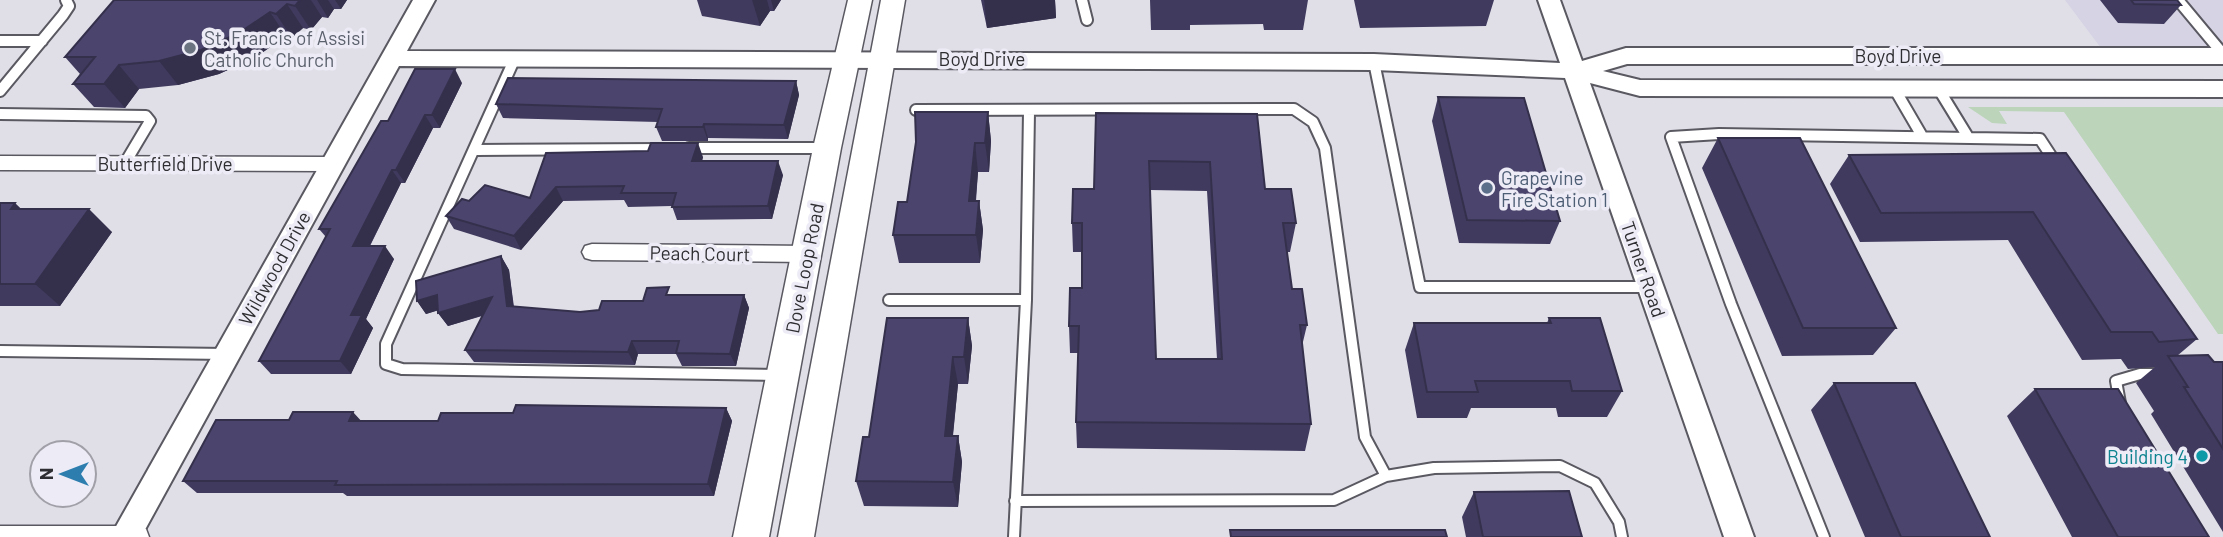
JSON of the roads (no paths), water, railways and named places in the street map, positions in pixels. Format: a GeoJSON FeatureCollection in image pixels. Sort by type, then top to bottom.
{"type":"FeatureCollection","features":[{"type":"Feature","properties":{"kind":"main road","name":"Dove Loop Road"},"geometry":{"type":"LineString","coordinates":[[751,537],[827,148],[860,0]]}},
{"type":"Feature","properties":{"kind":"main road","name":"Dove Loop Road"},"geometry":{"type":"LineString","coordinates":[[796,537],[893,0]]}},
{"type":"Feature","properties":{"kind":"street","name":"Wildwood Drive"},"geometry":{"type":"LineString","coordinates":[[126,537],[424,0]]}},
{"type":"Feature","properties":{"kind":"street","name":"Turner Road"},"geometry":{"type":"LineString","coordinates":[[1549,0],[1739,537]]}},
{"type":"Feature","properties":{"kind":"street"},"geometry":{"type":"LineString","coordinates":[[1894,88],[1896,55]]}},
{"type":"Feature","properties":{"kind":"street"},"geometry":{"type":"LineString","coordinates":[[1896,55],[1938,88]]}},
{"type":"Feature","properties":{"kind":"street","name":"Boyd Drive"},"geometry":{"type":"LineString","coordinates":[[1574,71],[1626,56],[2223,55]]}},
{"type":"Feature","properties":{"kind":"street","name":"Boyd Drive"},"geometry":{"type":"LineString","coordinates":[[390,58],[1374,62],[1574,71],[1640,88],[2223,89]]}},
{"type":"Feature","properties":{"kind":"street","name":"Butterfield Drive"},"geometry":{"type":"LineString","coordinates":[[0,163],[331,164]]}},
{"type":"Feature","properties":{"kind":"street","name":"Peach Court"},"geometry":{"type":"LineString","coordinates":[[592,252],[808,254]]}},
{"type":"Feature","properties":{"kind":"street"},"geometry":{"type":"LineString","coordinates":[[0,537],[137,537]]}},
{"type":"Feature","properties":{"kind":"lane"},"geometry":{"type":"LineString","coordinates":[[0,91],[69,6],[65,0]]}},
{"type":"Feature","properties":{"kind":"lane"},"geometry":{"type":"LineString","coordinates":[[1082,0],[1087,20]]}},
{"type":"Feature","properties":{"kind":"lane"},"geometry":{"type":"LineString","coordinates":[[2178,0],[2223,55]]}},
{"type":"Feature","properties":{"kind":"lane"},"geometry":{"type":"LineString","coordinates":[[0,41],[42,41]]}},
{"type":"Feature","properties":{"kind":"lane"},"geometry":{"type":"LineString","coordinates":[[516,58],[386,344],[386,364],[402,369],[783,374]]}},
{"type":"Feature","properties":{"kind":"lane"},"geometry":{"type":"LineString","coordinates":[[1374,62],[1420,287],[1651,287]]}},
{"type":"Feature","properties":{"kind":"lane"},"geometry":{"type":"LineString","coordinates":[[1894,88],[1922,136]]}},
{"type":"Feature","properties":{"kind":"lane"},"geometry":{"type":"LineString","coordinates":[[1938,88],[1969,137]]}},
{"type":"Feature","properties":{"kind":"lane"},"geometry":{"type":"LineString","coordinates":[[916,110],[1029,112],[1294,109],[1313,122],[1325,148],[1365,437],[1386,476]]}},
{"type":"Feature","properties":{"kind":"lane"},"geometry":{"type":"LineString","coordinates":[[1014,537],[1026,300],[1029,112]]}},
{"type":"Feature","properties":{"kind":"lane"},"geometry":{"type":"LineString","coordinates":[[0,114],[146,116],[150,121],[146,130],[125,163]]}},
{"type":"Feature","properties":{"kind":"lane"},"geometry":{"type":"LineString","coordinates":[[1824,537],[1731,304],[1671,138],[1719,134],[2040,139],[2062,173]]}},
{"type":"Feature","properties":{"kind":"lane"},"geometry":{"type":"LineString","coordinates":[[476,149],[827,148]]}},
{"type":"Feature","properties":{"kind":"lane"},"geometry":{"type":"LineString","coordinates":[[889,300],[1026,300]]}},
{"type":"Feature","properties":{"kind":"lane"},"geometry":{"type":"LineString","coordinates":[[0,351],[227,354]]}},
{"type":"Feature","properties":{"kind":"lane"},"geometry":{"type":"LineString","coordinates":[[2126,414],[2120,403],[2116,382],[2140,374],[2180,374]]}},
{"type":"Feature","properties":{"kind":"lane"},"geometry":{"type":"LineString","coordinates":[[1015,501],[1334,500],[1386,476],[1433,468],[1560,466],[1595,483],[1619,522],[1622,537]]}},
{"type":"Feature","properties":{"kind":"place","name":"St. Francis of Assisi Catholic Church"},"geometry":{"type":"Point","coordinates":[190,48]}},
{"type":"Feature","properties":{"kind":"place","name":"Grapevine Fire Station 1"},"geometry":{"type":"Point","coordinates":[1487,188]}},
{"type":"Feature","properties":{"kind":"place","name":"Building 4"},"geometry":{"type":"Point","coordinates":[2202,456]}}]}
